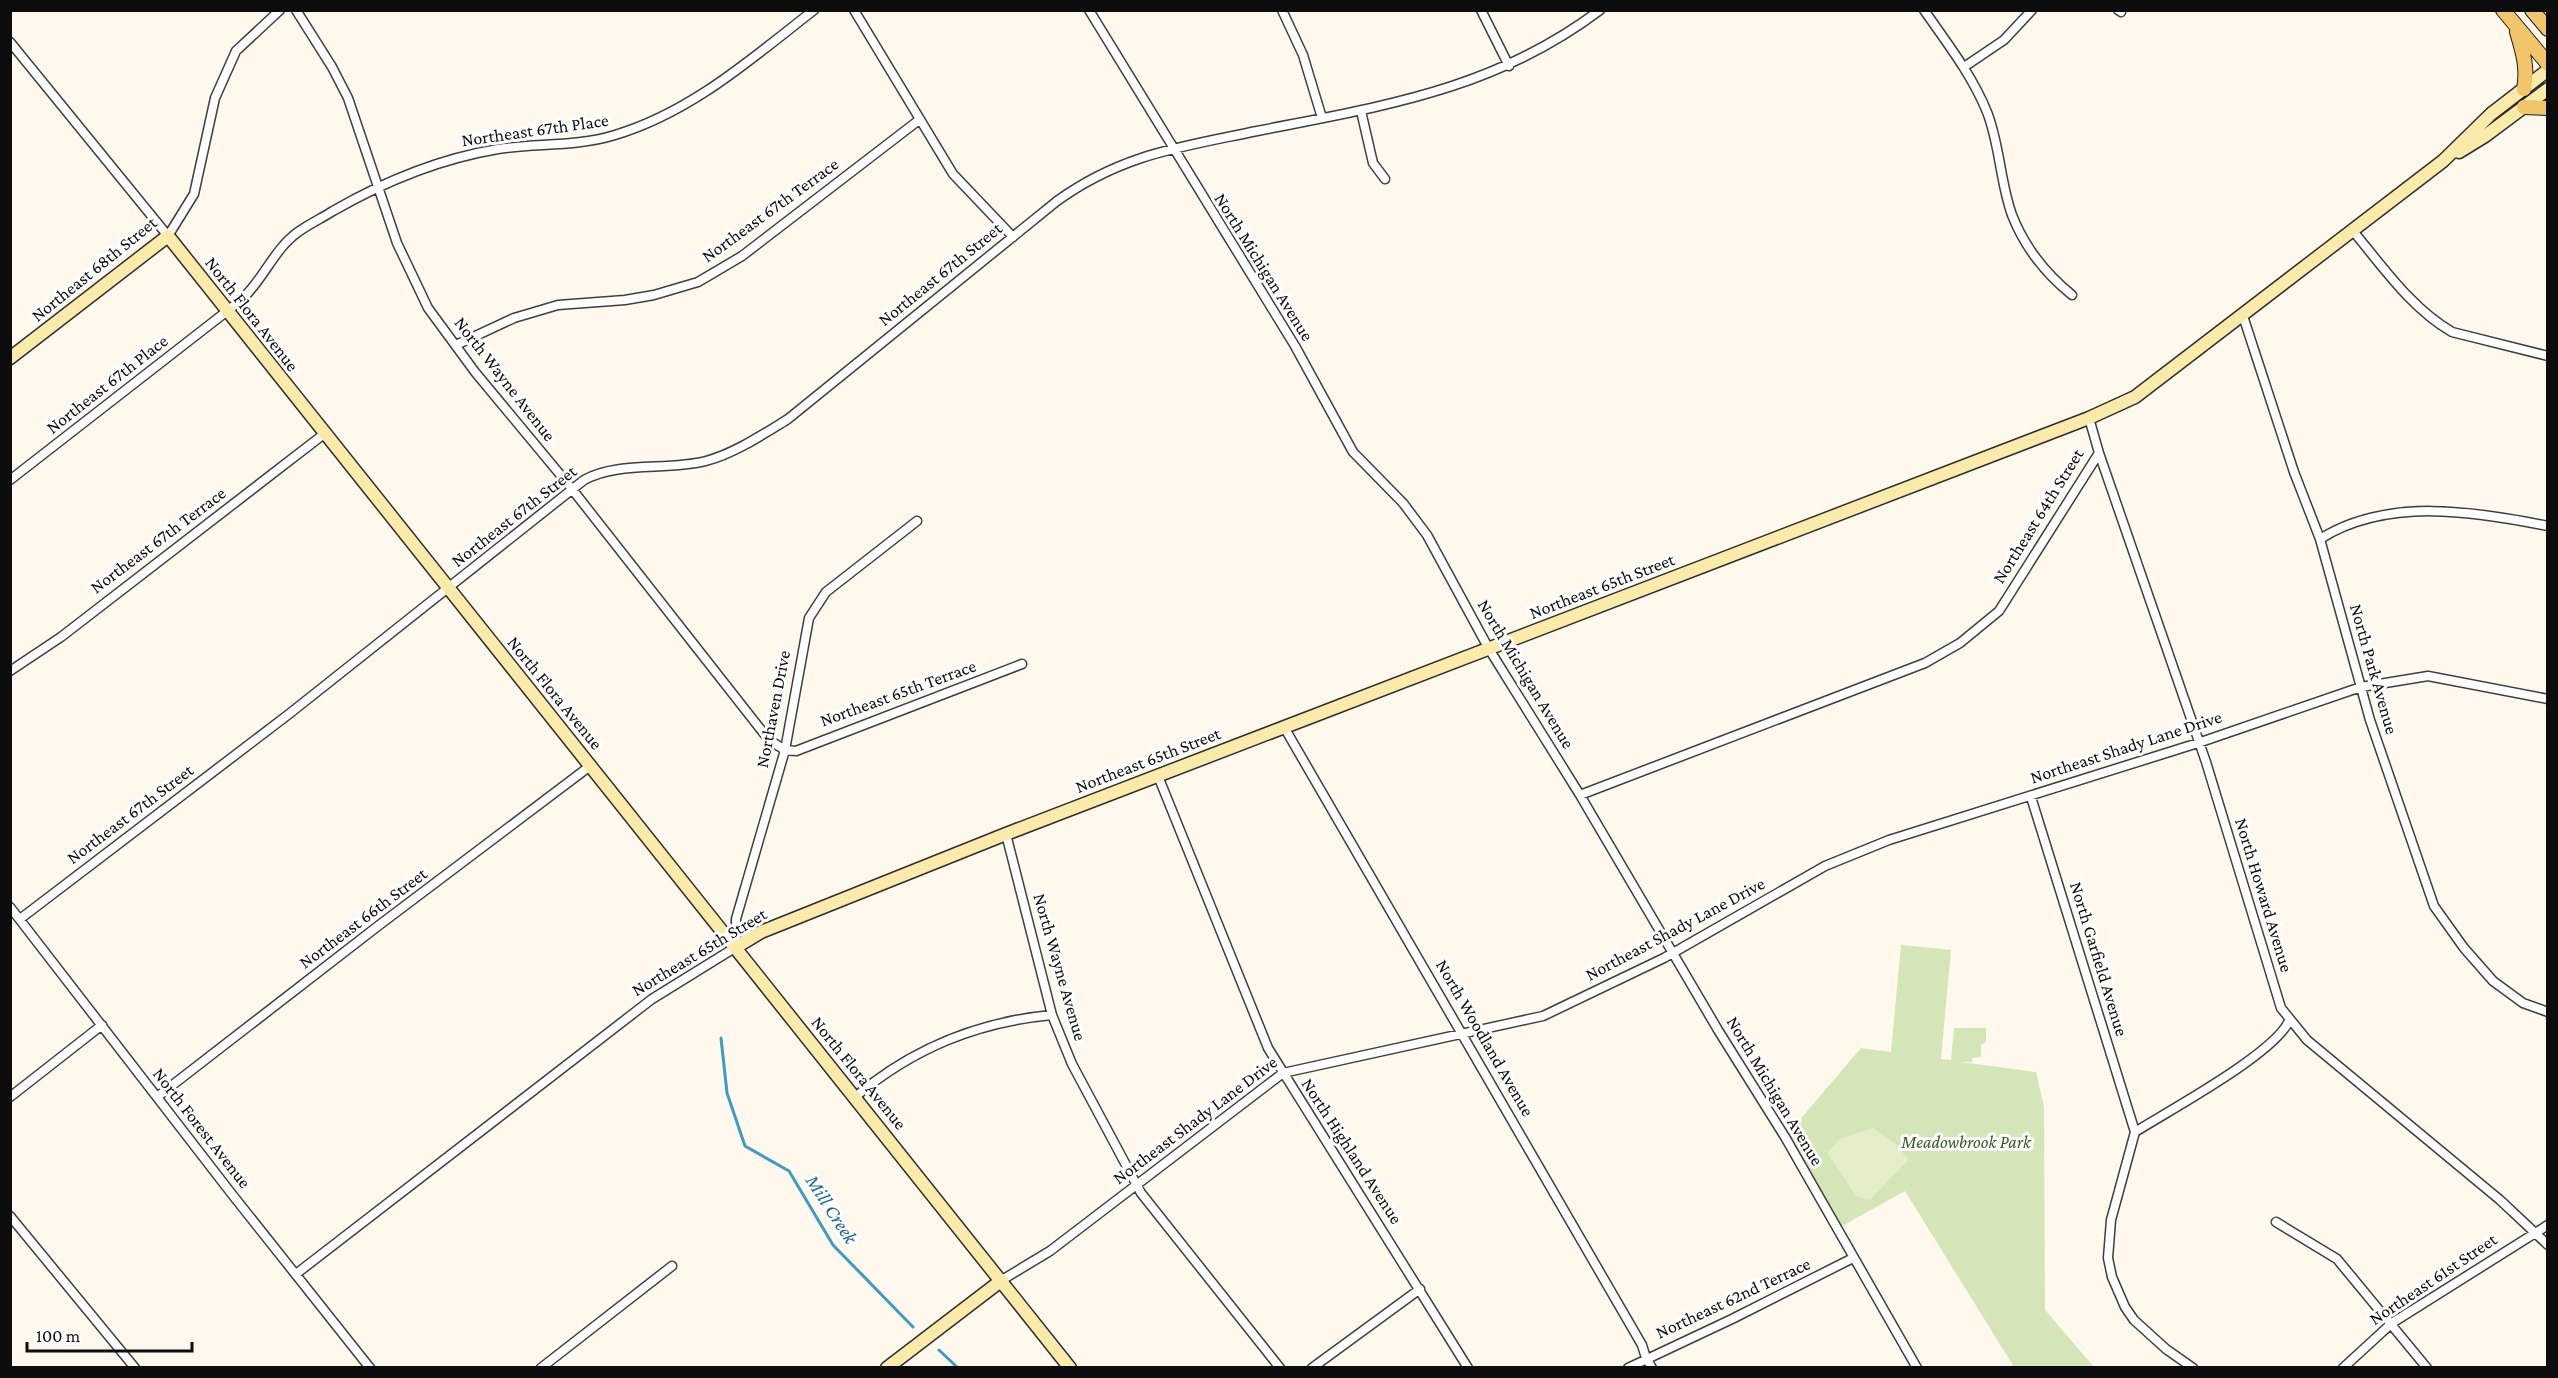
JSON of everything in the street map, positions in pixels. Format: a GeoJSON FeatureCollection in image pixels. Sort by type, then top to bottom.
{"type":"FeatureCollection","features":[{"type":"Feature","properties":{"kind":"main road"},"geometry":{"type":"LineString","coordinates":[[2503,10],[2547,64]]}},
{"type":"Feature","properties":{"kind":"main road"},"geometry":{"type":"LineString","coordinates":[[2532,10],[2547,29]]}},
{"type":"Feature","properties":{"kind":"main road"},"geometry":{"type":"LineString","coordinates":[[2514,24],[2526,59],[2527,74],[2524,88]]}},
{"type":"Feature","properties":{"kind":"main road"},"geometry":{"type":"LineString","coordinates":[[2524,107],[2547,108]]}},
{"type":"Feature","properties":{"kind":"street","name":"Northeast 68th Street"},"geometry":{"type":"LineString","coordinates":[[10,358],[168,236],[194,194],[215,98],[236,51],[279,10]]}},
{"type":"Feature","properties":{"kind":"street","name":"North Wayne Avenue"},"geometry":{"type":"LineString","coordinates":[[296,10],[348,98],[397,243],[417,289],[456,345],[769,740],[785,750]]}},
{"type":"Feature","properties":{"kind":"street","name":"Northeast 67th Place"},"geometry":{"type":"LineString","coordinates":[[10,480],[251,292],[278,252],[298,232],[378,187],[445,160],[499,149],[594,141],[648,123],[681,108],[720,82],[814,10]]}},
{"type":"Feature","properties":{"kind":"street"},"geometry":{"type":"LineString","coordinates":[[854,10],[953,174],[1013,237]]}},
{"type":"Feature","properties":{"kind":"street","name":"North Michigan Avenue"},"geometry":{"type":"LineString","coordinates":[[1089,10],[1171,149],[1295,346],[1353,452],[1416,518],[1489,649],[1580,795],[1672,953],[1791,1146],[1917,1368]]}},
{"type":"Feature","properties":{"kind":"street"},"geometry":{"type":"LineString","coordinates":[[1282,10],[1303,55],[1322,118]]}},
{"type":"Feature","properties":{"kind":"street"},"geometry":{"type":"LineString","coordinates":[[1481,10],[1509,66]]}},
{"type":"Feature","properties":{"kind":"street","name":"Northeast 67th Street"},"geometry":{"type":"LineString","coordinates":[[20,919],[449,589],[584,480],[604,471],[705,461],[758,437],[788,419],[1057,201],[1091,178],[1148,154],[1361,111],[1431,94],[1509,66],[1561,38],[1600,10]]}},
{"type":"Feature","properties":{"kind":"street"},"geometry":{"type":"LineString","coordinates":[[1924,10],[1964,67],[1988,114],[2012,214],[2044,269],[2073,295]]}},
{"type":"Feature","properties":{"kind":"street"},"geometry":{"type":"LineString","coordinates":[[1964,67],[2004,40],[2032,10]]}},
{"type":"Feature","properties":{"kind":"street","name":"North Flora Avenue"},"geometry":{"type":"LineString","coordinates":[[10,42],[168,236],[1070,1368]]}},
{"type":"Feature","properties":{"kind":"street"},"geometry":{"type":"LineString","coordinates":[[2089,417],[2134,397],[2243,316],[2443,161],[2491,114],[2547,70]]}},
{"type":"Feature","properties":{"kind":"street"},"geometry":{"type":"LineString","coordinates":[[2443,161],[2485,136],[2547,89]]}},
{"type":"Feature","properties":{"kind":"street"},"geometry":{"type":"LineString","coordinates":[[1361,111],[1373,162],[1385,179]]}},
{"type":"Feature","properties":{"kind":"street","name":"Northeast 67th Terrace"},"geometry":{"type":"LineString","coordinates":[[456,345],[514,318],[558,305],[654,296],[698,282],[755,246],[919,120]]}},
{"type":"Feature","properties":{"kind":"street"},"geometry":{"type":"LineString","coordinates":[[2353,231],[2412,300],[2439,324],[2452,332],[2547,356]]}},
{"type":"Feature","properties":{"kind":"street","name":"North Park Avenue"},"geometry":{"type":"LineString","coordinates":[[2243,316],[2294,471],[2320,539],[2361,687],[2434,906],[2464,948],[2493,981],[2523,1003],[2547,1012]]}},
{"type":"Feature","properties":{"kind":"street","name":"Northeast 65th Street"},"geometry":{"type":"LineString","coordinates":[[296,1274],[652,999],[760,932],[1006,834],[2089,417]]}},
{"type":"Feature","properties":{"kind":"street","name":"Northeast 64th Street"},"geometry":{"type":"LineString","coordinates":[[1580,795],[1925,663],[1960,644],[1999,611],[2099,453],[2089,417]]}},
{"type":"Feature","properties":{"kind":"street","name":"Northeast 67th Terrace"},"geometry":{"type":"LineString","coordinates":[[10,671],[61,637],[102,603],[324,434]]}},
{"type":"Feature","properties":{"kind":"street","name":"North Howard Avenue"},"geometry":{"type":"LineString","coordinates":[[2099,453],[2199,743],[2281,1008],[2289,1021],[2307,1040],[2465,1170],[2547,1245]]}},
{"type":"Feature","properties":{"kind":"street"},"geometry":{"type":"LineString","coordinates":[[2320,539],[2351,523],[2374,517],[2428,512],[2481,514],[2547,526]]}},
{"type":"Feature","properties":{"kind":"street","name":"Northaven Drive"},"geometry":{"type":"LineString","coordinates":[[736,947],[736,919],[785,750],[805,632],[812,611],[826,592],[917,521]]}},
{"type":"Feature","properties":{"kind":"street","name":"Northeast 65th Terrace"},"geometry":{"type":"LineString","coordinates":[[785,750],[796,750],[1022,664]]}},
{"type":"Feature","properties":{"kind":"street","name":"Northeast Shady Lane Drive"},"geometry":{"type":"LineString","coordinates":[[887,1368],[1002,1280],[1050,1251],[1283,1073],[1543,1016],[1672,953],[1825,866],[1889,840],[2199,743],[2361,687],[2428,676],[2547,699]]}},
{"type":"Feature","properties":{"kind":"street","name":"North Woodland Avenue"},"geometry":{"type":"LineString","coordinates":[[1284,727],[1642,1345],[1652,1368]]}},
{"type":"Feature","properties":{"kind":"street","name":"Northeast 66th Street"},"geometry":{"type":"LineString","coordinates":[[157,1097],[590,766]]}},
{"type":"Feature","properties":{"kind":"street","name":"North Highland Avenue"},"geometry":{"type":"LineString","coordinates":[[1158,776],[1269,1048],[1468,1368]]}},
{"type":"Feature","properties":{"kind":"street","name":"North Garfield Avenue"},"geometry":{"type":"LineString","coordinates":[[2031,796],[2135,1132]]}},
{"type":"Feature","properties":{"kind":"street","name":"North Wayne Avenue"},"geometry":{"type":"LineString","coordinates":[[1006,834],[1052,1015],[1072,1064],[1136,1186],[1280,1368]]}},
{"type":"Feature","properties":{"kind":"street","name":"North Forest Avenue"},"geometry":{"type":"LineString","coordinates":[[10,907],[370,1368]]}},
{"type":"Feature","properties":{"kind":"street"},"geometry":{"type":"LineString","coordinates":[[855,1097],[887,1070],[943,1041],[1003,1022],[1052,1015]]}},
{"type":"Feature","properties":{"kind":"street"},"geometry":{"type":"LineString","coordinates":[[2193,1368],[2166,1349],[2134,1320],[2125,1307],[2112,1276],[2108,1258],[2109,1228],[2135,1132],[2263,1049],[2285,1031],[2289,1021]]}},
{"type":"Feature","properties":{"kind":"street"},"geometry":{"type":"LineString","coordinates":[[10,1096],[102,1025]]}},
{"type":"Feature","properties":{"kind":"street"},"geometry":{"type":"LineString","coordinates":[[10,1216],[135,1368]]}},
{"type":"Feature","properties":{"kind":"street"},"geometry":{"type":"LineString","coordinates":[[2276,1222],[2337,1259],[2427,1368]]}},
{"type":"Feature","properties":{"kind":"street","name":"Northeast 61st Street"},"geometry":{"type":"LineString","coordinates":[[2343,1368],[2392,1323],[2533,1231],[2547,1225]]}},
{"type":"Feature","properties":{"kind":"street","name":"Northeast 62nd Terrace"},"geometry":{"type":"LineString","coordinates":[[1628,1368],[1853,1258]]}},
{"type":"Feature","properties":{"kind":"street"},"geometry":{"type":"LineString","coordinates":[[541,1368],[672,1266]]}},
{"type":"Feature","properties":{"kind":"street"},"geometry":{"type":"LineString","coordinates":[[1312,1368],[1420,1289]]}},
{"type":"Feature","properties":{"kind":"green space","name":"Meadowbrook Park"},"geometry":{"type":"Polygon","coordinates":[[[1901,945],[1951,950],[1941,1059],[1951,1060],[1954,1028],[1986,1028],[1986,1042],[1981,1045],[1981,1057],[1972,1058],[1972,1062],[1960,1062],[2036,1072],[2044,1107],[2045,1310],[2094,1367],[2014,1367],[1905,1191],[1833,1231],[1785,1137],[1861,1048],[1891,1052],[1901,945]]]}},
{"type":"Feature","properties":{"kind":"green space"},"geometry":{"type":"Polygon","coordinates":[[[1873,1128],[1897,1145],[1908,1160],[1870,1200],[1857,1197],[1827,1153],[1840,1139],[1873,1128]]]}},
{"type":"Feature","properties":{"kind":"waterway","name":"Mill Creek"},"geometry":{"type":"LineString","coordinates":[[721,1038],[727,1093],[745,1146],[789,1171],[833,1245],[913,1327]]}},
{"type":"Feature","properties":{"kind":"waterway","name":"Mill Creek"},"geometry":{"type":"LineString","coordinates":[[939,1350],[958,1368]]}}]}
